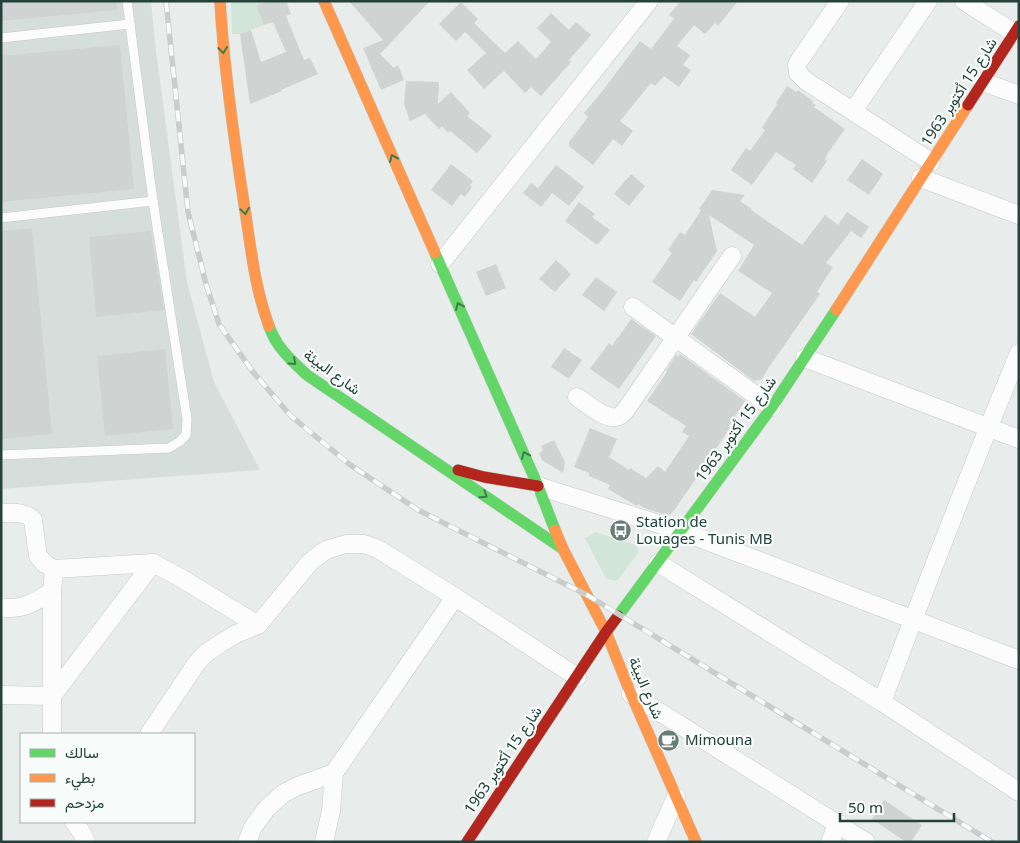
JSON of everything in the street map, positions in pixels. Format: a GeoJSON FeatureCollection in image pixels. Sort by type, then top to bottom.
{"type":"FeatureCollection","features":[{"type":"Feature","properties":{"kind":"main road","name":"شارع البيئة"},"geometry":{"type":"LineString","coordinates":[[220,1],[222,42],[233,137],[256,281],[263,310],[272,333],[283,353],[307,375],[563,549]]}},
{"type":"Feature","properties":{"kind":"main road","name":"شارع البيئة"},"geometry":{"type":"LineString","coordinates":[[324,1],[538,486],[563,549],[606,632],[696,842]]}},
{"type":"Feature","properties":{"kind":"main road","name":"شارع 15 أكتوبر 1963"},"geometry":{"type":"LineString","coordinates":[[467,842],[606,632],[772,407],[1017,29]]}},
{"type":"Feature","properties":{"kind":"main road"},"geometry":{"type":"LineString","coordinates":[[441,465],[484,477],[538,486]]}},
{"type":"Feature","properties":{"kind":"street"},"geometry":{"type":"LineString","coordinates":[[440,264],[649,1]]}},
{"type":"Feature","properties":{"kind":"street"},"geometry":{"type":"LineString","coordinates":[[840,1],[799,61],[797,69],[800,77],[931,162]]}},
{"type":"Feature","properties":{"kind":"street"},"geometry":{"type":"LineString","coordinates":[[853,111],[928,1]]}},
{"type":"Feature","properties":{"kind":"street"},"geometry":{"type":"LineString","coordinates":[[964,1],[1017,29]]}},
{"type":"Feature","properties":{"kind":"street"},"geometry":{"type":"LineString","coordinates":[[983,82],[1019,95]]}},
{"type":"Feature","properties":{"kind":"street"},"geometry":{"type":"LineString","coordinates":[[921,178],[1019,215]]}},
{"type":"Feature","properties":{"kind":"street"},"geometry":{"type":"LineString","coordinates":[[577,397],[605,416],[618,417],[625,411],[732,256]]}},
{"type":"Feature","properties":{"kind":"street"},"geometry":{"type":"LineString","coordinates":[[633,307],[772,407]]}},
{"type":"Feature","properties":{"kind":"street"},"geometry":{"type":"LineString","coordinates":[[882,702],[1019,353]]}},
{"type":"Feature","properties":{"kind":"street"},"geometry":{"type":"LineString","coordinates":[[805,358],[1019,439]]}},
{"type":"Feature","properties":{"kind":"street"},"geometry":{"type":"LineString","coordinates":[[538,486],[682,531],[1019,660]]}},
{"type":"Feature","properties":{"kind":"street"},"geometry":{"type":"LineString","coordinates":[[1,513],[22,513],[33,520],[38,556],[45,564],[54,569],[153,563],[258,625]]}},
{"type":"Feature","properties":{"kind":"street"},"geometry":{"type":"LineString","coordinates":[[150,733],[196,664],[205,654],[229,638],[258,625],[310,562],[326,550],[346,544],[364,544],[378,548],[577,677]]}},
{"type":"Feature","properties":{"kind":"street"},"geometry":{"type":"LineString","coordinates":[[52,696],[153,563]]}},
{"type":"Feature","properties":{"kind":"street"},"geometry":{"type":"LineString","coordinates":[[658,563],[882,702],[1019,792]]}},
{"type":"Feature","properties":{"kind":"street"},"geometry":{"type":"LineString","coordinates":[[52,733],[52,592],[54,569]]}},
{"type":"Feature","properties":{"kind":"street"},"geometry":{"type":"LineString","coordinates":[[1,608],[22,608],[52,592]]}},
{"type":"Feature","properties":{"kind":"street"},"geometry":{"type":"LineString","coordinates":[[324,842],[331,811],[334,773],[455,597]]}},
{"type":"Feature","properties":{"kind":"street"},"geometry":{"type":"LineString","coordinates":[[631,694],[866,842]]}},
{"type":"Feature","properties":{"kind":"street"},"geometry":{"type":"LineString","coordinates":[[1,695],[52,696]]}},
{"type":"Feature","properties":{"kind":"street"},"geometry":{"type":"LineString","coordinates":[[247,842],[253,827],[267,808],[284,793],[334,773]]}},
{"type":"Feature","properties":{"kind":"street"},"geometry":{"type":"LineString","coordinates":[[656,842],[676,797]]}},
{"type":"Feature","properties":{"kind":"street"},"geometry":{"type":"LineString","coordinates":[[830,842],[838,824]]}},
{"type":"Feature","properties":{"kind":"lane"},"geometry":{"type":"LineString","coordinates":[[1,455],[169,448],[186,435],[187,419],[153,201],[127,1]]}},
{"type":"Feature","properties":{"kind":"lane"},"geometry":{"type":"LineString","coordinates":[[1,38],[130,24]]}},
{"type":"Feature","properties":{"kind":"lane"},"geometry":{"type":"LineString","coordinates":[[1,218],[153,201]]}},
{"type":"Feature","properties":{"kind":"shaded area"},"geometry":{"type":"Polygon","coordinates":[[[1,1],[151,1],[187,282],[214,382],[260,470],[1,489],[1,1]]]}},
{"type":"Feature","properties":{"kind":"green space"},"geometry":{"type":"Polygon","coordinates":[[[231,1],[268,1],[256,6],[264,25],[240,34],[232,34],[231,1]]]}},
{"type":"Feature","properties":{"kind":"green space"},"geometry":{"type":"Polygon","coordinates":[[[596,532],[636,545],[639,552],[617,581],[606,579],[585,538],[596,532]]]}},
{"type":"Feature","properties":{"kind":"building"},"geometry":{"type":"Polygon","coordinates":[[[1,1],[117,1],[117,10],[1,21],[1,1]]]}},
{"type":"Feature","properties":{"kind":"building"},"geometry":{"type":"Polygon","coordinates":[[[268,1],[286,1],[291,14],[286,16],[304,60],[310,58],[318,74],[250,104],[240,34],[251,30],[261,62],[286,52],[273,22],[264,25],[256,6],[268,1]]]}},
{"type":"Feature","properties":{"kind":"building"},"geometry":{"type":"Polygon","coordinates":[[[349,1],[430,1],[380,54],[394,68],[398,65],[404,80],[381,90],[363,48],[383,40],[349,1]]]}},
{"type":"Feature","properties":{"kind":"building"},"geometry":{"type":"Polygon","coordinates":[[[681,1],[738,1],[718,26],[715,23],[705,34],[694,25],[677,46],[690,55],[683,65],[691,70],[679,87],[664,76],[655,86],[651,83],[620,121],[633,131],[622,146],[613,139],[593,165],[569,146],[569,142],[588,117],[584,113],[640,41],[651,49],[674,19],[669,15],[681,1]]]}},
{"type":"Feature","properties":{"kind":"building"},"geometry":{"type":"Polygon","coordinates":[[[461,2],[478,19],[474,23],[505,53],[518,41],[536,59],[551,42],[537,28],[551,13],[569,30],[576,22],[591,35],[569,60],[571,62],[541,96],[531,87],[525,93],[504,71],[484,89],[467,70],[486,53],[465,32],[456,41],[439,24],[461,2]]]}},
{"type":"Feature","properties":{"kind":"building"},"geometry":{"type":"Polygon","coordinates":[[[120,45],[134,189],[1,202],[1,56],[120,45]]]}},
{"type":"Feature","properties":{"kind":"building"},"geometry":{"type":"Polygon","coordinates":[[[406,81],[439,82],[438,104],[451,92],[470,113],[467,116],[492,136],[477,153],[450,131],[448,133],[442,126],[439,129],[425,114],[410,121],[404,104],[406,81]]]}},
{"type":"Feature","properties":{"kind":"building"},"geometry":{"type":"Polygon","coordinates":[[[787,86],[796,92],[798,90],[813,101],[812,103],[816,105],[814,107],[845,129],[828,153],[825,159],[827,161],[812,183],[793,169],[796,165],[776,152],[752,185],[731,170],[746,148],[750,151],[765,130],[762,128],[787,86]]]}},
{"type":"Feature","properties":{"kind":"building"},"geometry":{"type":"Polygon","coordinates":[[[862,159],[883,174],[869,195],[847,180],[862,159]]]}},
{"type":"Feature","properties":{"kind":"building"},"geometry":{"type":"Polygon","coordinates":[[[451,164],[473,181],[470,185],[472,187],[465,197],[461,194],[452,206],[431,190],[451,164]]]}},
{"type":"Feature","properties":{"kind":"building"},"geometry":{"type":"Polygon","coordinates":[[[556,165],[584,187],[569,206],[552,193],[541,207],[523,193],[531,183],[538,188],[556,165]]]}},
{"type":"Feature","properties":{"kind":"building"},"geometry":{"type":"Polygon","coordinates":[[[631,174],[645,186],[629,206],[614,194],[631,174]]]}},
{"type":"Feature","properties":{"kind":"building"},"geometry":{"type":"Polygon","coordinates":[[[712,190],[745,195],[740,201],[802,245],[825,215],[838,225],[847,212],[869,227],[861,238],[851,231],[826,263],[833,267],[817,292],[820,294],[762,379],[754,381],[691,334],[720,293],[755,317],[772,293],[738,271],[754,245],[709,215],[717,251],[696,282],[694,280],[680,301],[652,282],[672,253],[668,250],[680,232],[685,235],[712,190]]]}},
{"type":"Feature","properties":{"kind":"building"},"geometry":{"type":"Polygon","coordinates":[[[579,202],[595,214],[592,217],[610,230],[597,245],[565,221],[579,202]]]}},
{"type":"Feature","properties":{"kind":"building"},"geometry":{"type":"Polygon","coordinates":[[[32,228],[52,434],[1,439],[1,231],[32,228]]]}},
{"type":"Feature","properties":{"kind":"building"},"geometry":{"type":"Polygon","coordinates":[[[151,231],[164,310],[96,317],[89,237],[151,231]]]}},
{"type":"Feature","properties":{"kind":"building"},"geometry":{"type":"Polygon","coordinates":[[[556,260],[571,274],[555,292],[539,279],[556,260]]]}},
{"type":"Feature","properties":{"kind":"building"},"geometry":{"type":"Polygon","coordinates":[[[496,264],[506,288],[486,296],[476,272],[496,264]]]}},
{"type":"Feature","properties":{"kind":"building"},"geometry":{"type":"Polygon","coordinates":[[[596,277],[617,292],[604,311],[582,295],[596,277]]]}},
{"type":"Feature","properties":{"kind":"building"},"geometry":{"type":"Polygon","coordinates":[[[631,319],[656,336],[619,389],[590,369],[609,343],[612,346],[631,319]]]}},
{"type":"Feature","properties":{"kind":"building"},"geometry":{"type":"Polygon","coordinates":[[[564,348],[582,360],[569,379],[551,367],[564,348]]]}},
{"type":"Feature","properties":{"kind":"building"},"geometry":{"type":"Polygon","coordinates":[[[165,349],[173,429],[105,436],[97,356],[165,349]]]}},
{"type":"Feature","properties":{"kind":"building"},"geometry":{"type":"Polygon","coordinates":[[[680,354],[745,401],[728,427],[730,428],[669,516],[644,508],[638,504],[637,506],[635,505],[608,489],[610,485],[574,467],[590,428],[617,439],[609,457],[629,470],[630,468],[646,478],[658,466],[665,472],[689,436],[682,432],[686,426],[647,401],[676,355],[678,357],[680,354]]]}},
{"type":"Feature","properties":{"kind":"building"},"geometry":{"type":"Polygon","coordinates":[[[554,440],[565,462],[563,473],[542,460],[539,453],[543,451],[541,446],[554,440]]]}},
{"type":"Feature","properties":{"kind":"building"},"geometry":{"type":"Polygon","coordinates":[[[884,800],[922,825],[911,842],[906,842],[872,819],[884,800]]]}},
{"type":"Feature","properties":{"kind":"railway"},"geometry":{"type":"LineString","coordinates":[[166,1],[188,212],[206,284],[219,324],[253,372],[291,416],[349,464],[418,510],[587,595],[992,842]]}},
{"type":"Feature","properties":{"kind":"traffic: fast"},"geometry":{"type":"LineString","coordinates":[[435,253],[538,486],[555,530]]}},
{"type":"Feature","properties":{"kind":"traffic: fast"},"geometry":{"type":"LineString","coordinates":[[618,616],[772,407],[836,310]]}},
{"type":"Feature","properties":{"kind":"traffic: fast"},"geometry":{"type":"LineString","coordinates":[[269,326],[280,347],[307,375],[563,549]]}},
{"type":"Feature","properties":{"kind":"traffic: slow"},"geometry":{"type":"LineString","coordinates":[[220,1],[233,132],[257,283],[269,326]]}},
{"type":"Feature","properties":{"kind":"traffic: slow"},"geometry":{"type":"LineString","coordinates":[[324,1],[435,253]]}},
{"type":"Feature","properties":{"kind":"traffic: slow"},"geometry":{"type":"LineString","coordinates":[[836,310],[968,105]]}},
{"type":"Feature","properties":{"kind":"traffic: slow"},"geometry":{"type":"LineString","coordinates":[[555,530],[606,632],[696,842]]}},
{"type":"Feature","properties":{"kind":"traffic: jam"},"geometry":{"type":"LineString","coordinates":[[968,105],[1019,26]]}},
{"type":"Feature","properties":{"kind":"traffic: jam"},"geometry":{"type":"LineString","coordinates":[[458,470],[484,477],[538,486]]}},
{"type":"Feature","properties":{"kind":"traffic: jam"},"geometry":{"type":"LineString","coordinates":[[467,842],[618,616]]}},
{"type":"Feature","properties":{"kind":"place","name":"Station de Louages - Tunis MB"},"geometry":{"type":"Point","coordinates":[620,531]}},
{"type":"Feature","properties":{"kind":"place","name":"Mimouna"},"geometry":{"type":"Point","coordinates":[669,740]}}]}
